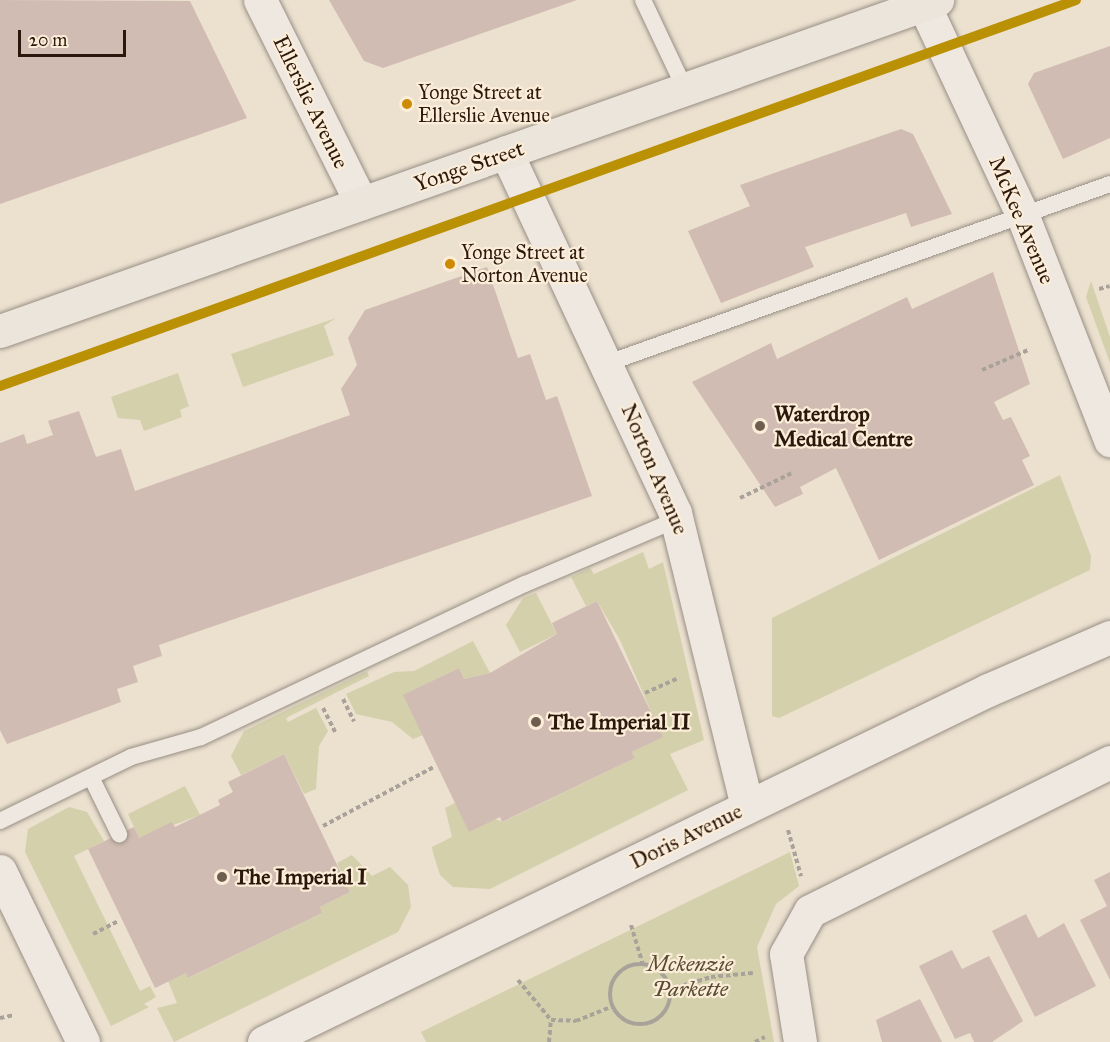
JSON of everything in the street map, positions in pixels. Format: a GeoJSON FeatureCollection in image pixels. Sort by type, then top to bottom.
{"type":"FeatureCollection","features":[{"type":"Feature","properties":{"kind":"main road","name":"Yonge Street"},"geometry":{"type":"LineString","coordinates":[[0,331],[931,2]]}},
{"type":"Feature","properties":{"kind":"street","name":"Ellerslie Avenue"},"geometry":{"type":"LineString","coordinates":[[260,0],[362,203]]}},
{"type":"Feature","properties":{"kind":"street","name":"McKee Avenue"},"geometry":{"type":"LineString","coordinates":[[931,2],[1022,214],[1110,440]]}},
{"type":"Feature","properties":{"kind":"street","name":"Norton Avenue"},"geometry":{"type":"LineString","coordinates":[[506,152],[608,363],[678,519],[747,806]]}},
{"type":"Feature","properties":{"kind":"street","name":"Doris Avenue"},"geometry":{"type":"LineString","coordinates":[[264,1042],[747,806],[1110,637]]}},
{"type":"Feature","properties":{"kind":"street"},"geometry":{"type":"LineString","coordinates":[[800,1042],[784,970],[791,938],[807,898],[1110,762]]}},
{"type":"Feature","properties":{"kind":"street"},"geometry":{"type":"LineString","coordinates":[[0,871],[83,1042]]}},
{"type":"Feature","properties":{"kind":"lane"},"geometry":{"type":"LineString","coordinates":[[642,0],[685,89]]}},
{"type":"Feature","properties":{"kind":"lane"},"geometry":{"type":"LineString","coordinates":[[608,363],[1110,184]]}},
{"type":"Feature","properties":{"kind":"lane"},"geometry":{"type":"LineString","coordinates":[[0,821],[131,757],[201,737],[525,584],[678,519]]}},
{"type":"Feature","properties":{"kind":"lane"},"geometry":{"type":"LineString","coordinates":[[91,777],[120,834]]}},
{"type":"Feature","properties":{"kind":"path"},"geometry":{"type":"LineString","coordinates":[[1098,289],[1110,286]]}},
{"type":"Feature","properties":{"kind":"path"},"geometry":{"type":"LineString","coordinates":[[982,370],[1028,350]]}},
{"type":"Feature","properties":{"kind":"path"},"geometry":{"type":"LineString","coordinates":[[740,498],[794,472]]}},
{"type":"Feature","properties":{"kind":"path"},"geometry":{"type":"LineString","coordinates":[[645,693],[679,678]]}},
{"type":"Feature","properties":{"kind":"path"},"geometry":{"type":"LineString","coordinates":[[323,826],[434,768]]}},
{"type":"Feature","properties":{"kind":"path"},"geometry":{"type":"LineString","coordinates":[[788,830],[807,898]]}},
{"type":"Feature","properties":{"kind":"path"},"geometry":{"type":"LineString","coordinates":[[93,934],[119,921]]}},
{"type":"Feature","properties":{"kind":"path"},"geometry":{"type":"LineString","coordinates":[[631,925],[643,965]]}},
{"type":"Feature","properties":{"kind":"path"},"geometry":{"type":"LineString","coordinates":[[643,965],[662,974],[669,990],[666,1009],[652,1022],[631,1023],[613,1006],[613,981],[627,968],[643,965]]}},
{"type":"Feature","properties":{"kind":"path"},"geometry":{"type":"LineString","coordinates":[[669,990],[711,977],[784,970]]}},
{"type":"Feature","properties":{"kind":"path"},"geometry":{"type":"LineString","coordinates":[[518,980],[551,1020],[549,1042]]}},
{"type":"Feature","properties":{"kind":"path"},"geometry":{"type":"LineString","coordinates":[[551,1020],[576,1021],[613,1006]]}},
{"type":"Feature","properties":{"kind":"path"},"geometry":{"type":"LineString","coordinates":[[0,1018],[15,1015]]}},
{"type":"Feature","properties":{"kind":"green space"},"geometry":{"type":"Polygon","coordinates":[[[1091,281],[1110,337],[1110,363],[1086,297],[1091,281]]]}},
{"type":"Feature","properties":{"kind":"green space"},"geometry":{"type":"Polygon","coordinates":[[[336,318],[324,326],[334,355],[243,387],[231,354],[336,318]]]}},
{"type":"Feature","properties":{"kind":"green space"},"geometry":{"type":"Polygon","coordinates":[[[178,373],[189,406],[180,410],[182,417],[144,431],[140,420],[118,418],[111,397],[178,373]]]}},
{"type":"Feature","properties":{"kind":"green space"},"geometry":{"type":"Polygon","coordinates":[[[1060,475],[1091,556],[1090,570],[779,718],[772,716],[772,618],[1060,475]]]}},
{"type":"Feature","properties":{"kind":"green space"},"geometry":{"type":"Polygon","coordinates":[[[643,552],[649,569],[663,562],[704,740],[670,754],[688,790],[490,889],[453,887],[440,875],[432,847],[452,837],[445,808],[455,803],[503,822],[635,758],[632,752],[662,737],[620,640],[597,601],[586,606],[571,577],[590,568],[594,574],[643,552]]]}},
{"type":"Feature","properties":{"kind":"green space"},"geometry":{"type":"Polygon","coordinates":[[[536,593],[557,634],[520,652],[506,625],[523,598],[536,593]]]}},
{"type":"Feature","properties":{"kind":"green space"},"geometry":{"type":"Polygon","coordinates":[[[473,641],[490,673],[464,679],[459,668],[404,695],[423,735],[413,739],[392,722],[356,714],[346,694],[394,672],[414,671],[473,641]]]}},
{"type":"Feature","properties":{"kind":"green space"},"geometry":{"type":"Polygon","coordinates":[[[367,671],[369,676],[286,718],[288,722],[316,708],[328,731],[319,746],[316,789],[304,794],[284,754],[241,775],[231,756],[244,731],[367,671]]]}},
{"type":"Feature","properties":{"kind":"green space"},"geometry":{"type":"Polygon","coordinates":[[[185,786],[200,815],[139,838],[128,814],[185,786]]]}},
{"type":"Feature","properties":{"kind":"green space"},"geometry":{"type":"Polygon","coordinates":[[[69,807],[87,812],[104,841],[74,856],[140,991],[150,986],[156,997],[144,1004],[149,1007],[111,1026],[25,852],[28,829],[69,807]]]}},
{"type":"Feature","properties":{"kind":"green space","name":"Mckenzie Parkette"},"geometry":{"type":"Polygon","coordinates":[[[790,852],[799,886],[776,904],[757,947],[774,1042],[426,1042],[421,1032],[790,852]]]}},
{"type":"Feature","properties":{"kind":"green space"},"geometry":{"type":"Polygon","coordinates":[[[352,855],[372,876],[390,867],[408,885],[411,907],[398,932],[174,1042],[157,1008],[177,1003],[168,981],[186,973],[189,978],[322,913],[320,907],[350,892],[337,863],[352,855]]]}},
{"type":"Feature","properties":{"kind":"building"},"geometry":{"type":"Polygon","coordinates":[[[0,0],[190,1],[247,118],[0,204],[0,0]]]}},
{"type":"Feature","properties":{"kind":"building"},"geometry":{"type":"Polygon","coordinates":[[[329,0],[577,0],[383,68],[364,61],[329,0]]]}},
{"type":"Feature","properties":{"kind":"building"},"geometry":{"type":"Polygon","coordinates":[[[1110,46],[1110,138],[1063,159],[1028,84],[1034,73],[1110,46]]]}},
{"type":"Feature","properties":{"kind":"building"},"geometry":{"type":"Polygon","coordinates":[[[901,129],[913,134],[952,214],[911,227],[906,213],[805,247],[814,267],[721,303],[688,231],[750,206],[740,185],[901,129]]]}},
{"type":"Feature","properties":{"kind":"building"},"geometry":{"type":"Polygon","coordinates":[[[487,267],[518,358],[530,354],[546,400],[557,396],[592,496],[159,645],[162,656],[133,666],[138,682],[117,689],[121,702],[7,744],[0,730],[0,443],[24,434],[27,444],[53,435],[48,421],[79,411],[96,457],[121,449],[135,491],[350,415],[341,389],[357,365],[348,338],[365,310],[487,267]]]}},
{"type":"Feature","properties":{"kind":"building"},"geometry":{"type":"Polygon","coordinates":[[[993,272],[1030,384],[994,402],[1003,420],[1011,417],[1030,456],[1022,460],[1034,485],[879,560],[836,468],[800,487],[803,494],[775,507],[692,382],[771,343],[777,359],[907,297],[912,309],[993,272]]]}},
{"type":"Feature","properties":{"kind":"building","name":"The Imperial II"},"geometry":{"type":"Polygon","coordinates":[[[597,601],[663,737],[632,752],[635,758],[502,822],[500,817],[469,832],[403,695],[459,668],[464,679],[490,673],[557,634],[552,623],[597,601]]]}},
{"type":"Feature","properties":{"kind":"building","name":"The Imperial I"},"geometry":{"type":"Polygon","coordinates":[[[284,754],[350,892],[320,907],[322,913],[188,978],[186,973],[155,988],[88,849],[134,827],[139,838],[172,822],[175,827],[220,805],[218,800],[233,792],[228,782],[284,754]]]}},
{"type":"Feature","properties":{"kind":"building"},"geometry":{"type":"Polygon","coordinates":[[[1110,872],[1110,980],[1080,920],[1107,906],[1094,880],[1110,872]]]}},
{"type":"Feature","properties":{"kind":"building"},"geometry":{"type":"Polygon","coordinates":[[[1026,914],[1038,938],[1064,923],[1096,986],[1035,1017],[992,931],[1026,914]]]}},
{"type":"Feature","properties":{"kind":"building"},"geometry":{"type":"Polygon","coordinates":[[[952,950],[962,969],[989,956],[1023,1021],[992,1042],[974,1042],[970,1033],[955,1039],[919,966],[952,950]]]}},
{"type":"Feature","properties":{"kind":"building"},"geometry":{"type":"Polygon","coordinates":[[[920,999],[942,1042],[882,1042],[876,1020],[920,999]]]}},
{"type":"Feature","properties":{"kind":"transit line"},"geometry":{"type":"LineString","coordinates":[[0,386],[1076,0]]}},
{"type":"Feature","properties":{"kind":"place","name":"Yonge Street at Ellerslie Avenue"},"geometry":{"type":"Point","coordinates":[407,104]}},
{"type":"Feature","properties":{"kind":"place","name":"Yonge Street at Norton Avenue"},"geometry":{"type":"Point","coordinates":[450,264]}},
{"type":"Feature","properties":{"kind":"place","name":"Waterdrop Medical Centre"},"geometry":{"type":"Point","coordinates":[760,426]}},
{"type":"Feature","properties":{"kind":"place","name":"The Imperial II"},"geometry":{"type":"Point","coordinates":[536,722]}},
{"type":"Feature","properties":{"kind":"place","name":"The Imperial I"},"geometry":{"type":"Point","coordinates":[222,877]}}]}
